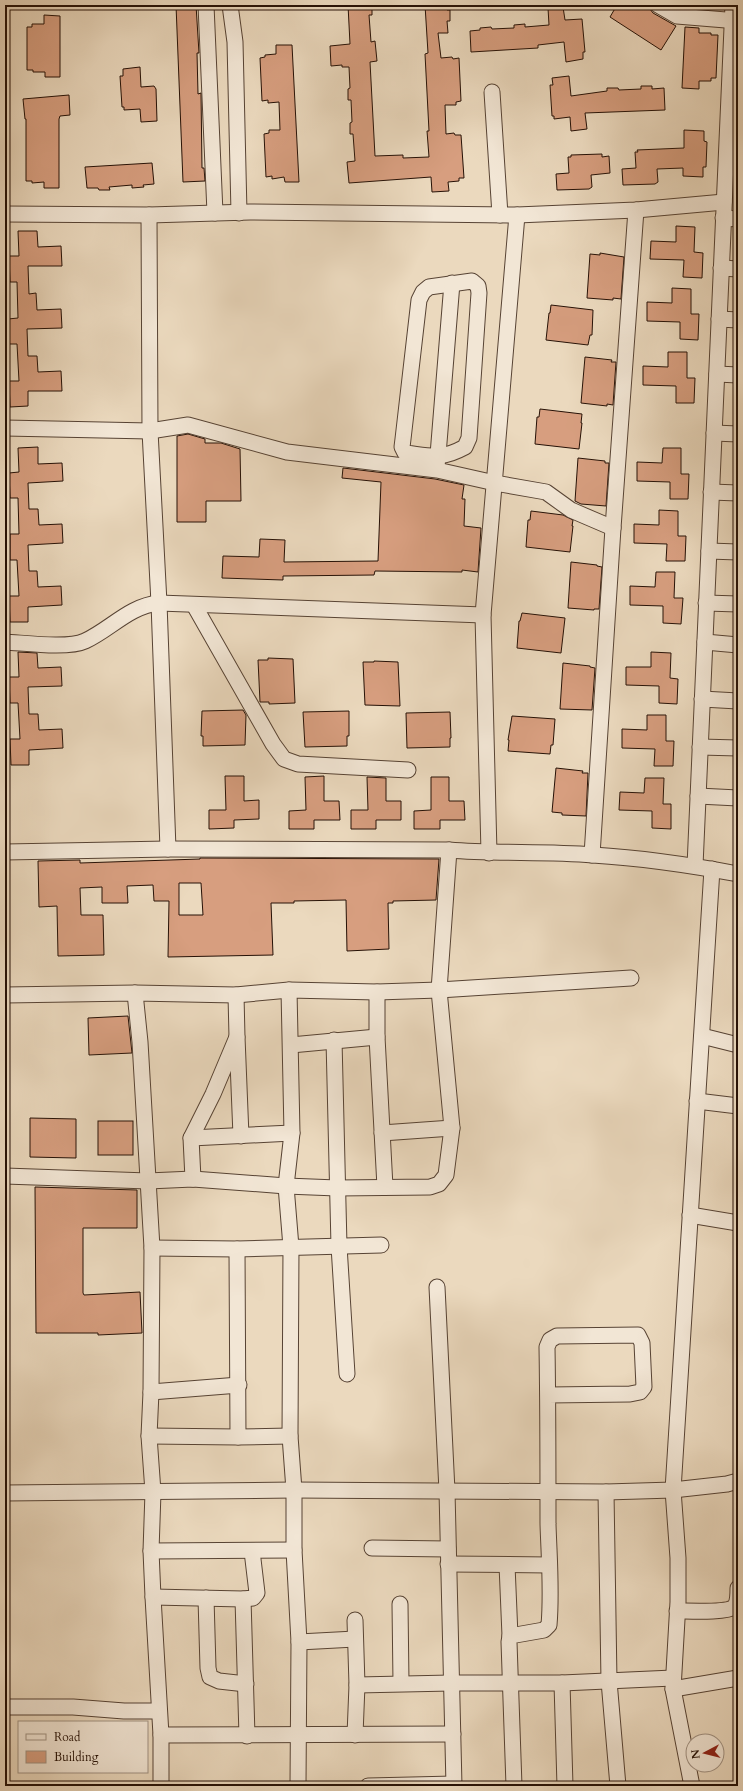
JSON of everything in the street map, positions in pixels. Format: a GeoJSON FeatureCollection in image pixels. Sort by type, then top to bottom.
{"type":"FeatureCollection","features":[{"type":"Feature","properties":{"kind":"street"},"geometry":{"type":"LineString","coordinates":[[206,5],[215,213]]}},
{"type":"Feature","properties":{"kind":"street"},"geometry":{"type":"LineString","coordinates":[[230,5],[235,42],[239,212]]}},
{"type":"Feature","properties":{"kind":"street"},"geometry":{"type":"LineString","coordinates":[[658,5],[677,16],[735,21]]}},
{"type":"Feature","properties":{"kind":"street"},"geometry":{"type":"LineString","coordinates":[[695,866],[721,268],[731,218],[724,202],[732,170],[735,21],[733,5]]}},
{"type":"Feature","properties":{"kind":"street"},"geometry":{"type":"LineString","coordinates":[[492,92],[500,215]]}},
{"type":"Feature","properties":{"kind":"street"},"geometry":{"type":"LineString","coordinates":[[5,214],[149,215],[239,212],[516,215],[636,210],[724,202]]}},
{"type":"Feature","properties":{"kind":"street"},"geometry":{"type":"LineString","coordinates":[[592,855],[613,528],[636,210]]}},
{"type":"Feature","properties":{"kind":"street"},"geometry":{"type":"LineString","coordinates":[[149,215],[150,431],[159,603],[168,849]]}},
{"type":"Feature","properties":{"kind":"street"},"geometry":{"type":"LineString","coordinates":[[489,853],[482,615],[495,483],[516,215]]}},
{"type":"Feature","properties":{"kind":"street"},"geometry":{"type":"LineString","coordinates":[[721,268],[738,269]]}},
{"type":"Feature","properties":{"kind":"street"},"geometry":{"type":"LineString","coordinates":[[5,428],[150,431],[188,425],[288,452],[438,463],[465,447],[469,438],[479,293],[478,286],[472,281],[429,287],[422,292],[419,300],[402,447],[405,453],[438,463],[495,483],[546,492],[572,510],[613,528]]}},
{"type":"Feature","properties":{"kind":"street"},"geometry":{"type":"LineString","coordinates":[[438,463],[452,283]]}},
{"type":"Feature","properties":{"kind":"street"},"geometry":{"type":"LineString","coordinates":[[719,319],[738,320]]}},
{"type":"Feature","properties":{"kind":"street"},"geometry":{"type":"LineString","coordinates":[[717,374],[738,375]]}},
{"type":"Feature","properties":{"kind":"street"},"geometry":{"type":"LineString","coordinates":[[714,433],[738,434]]}},
{"type":"Feature","properties":{"kind":"street"},"geometry":{"type":"LineString","coordinates":[[712,492],[738,493]]}},
{"type":"Feature","properties":{"kind":"street"},"geometry":{"type":"LineString","coordinates":[[709,551],[738,552]]}},
{"type":"Feature","properties":{"kind":"street"},"geometry":{"type":"LineString","coordinates":[[5,642],[67,644],[84,642],[127,614],[147,604],[159,603],[482,615]]}},
{"type":"Feature","properties":{"kind":"street"},"geometry":{"type":"LineString","coordinates":[[706,603],[738,604]]}},
{"type":"Feature","properties":{"kind":"street"},"geometry":{"type":"LineString","coordinates":[[194,605],[273,744],[284,759],[298,764],[408,770]]}},
{"type":"Feature","properties":{"kind":"street"},"geometry":{"type":"LineString","coordinates":[[705,642],[738,645]]}},
{"type":"Feature","properties":{"kind":"street"},"geometry":{"type":"LineString","coordinates":[[702,699],[738,701]]}},
{"type":"Feature","properties":{"kind":"street"},"geometry":{"type":"LineString","coordinates":[[700,747],[738,748]]}},
{"type":"Feature","properties":{"kind":"street"},"geometry":{"type":"LineString","coordinates":[[698,796],[738,798]]}},
{"type":"Feature","properties":{"kind":"street"},"geometry":{"type":"LineString","coordinates":[[5,852],[168,849],[449,850],[489,853],[592,855],[695,866],[738,874]]}},
{"type":"Feature","properties":{"kind":"street"},"geometry":{"type":"LineString","coordinates":[[5,1176],[148,1181],[193,1179],[337,1188],[430,1187],[439,1184],[446,1175],[452,1128],[439,990],[449,850]]}},
{"type":"Feature","properties":{"kind":"street"},"geometry":{"type":"LineString","coordinates":[[692,1786],[673,1683],[678,1558],[673,1490],[712,869]]}},
{"type":"Feature","properties":{"kind":"street"},"geometry":{"type":"LineString","coordinates":[[5,995],[136,993],[236,995],[289,990],[377,992],[439,990],[631,978]]}},
{"type":"Feature","properties":{"kind":"street"},"geometry":{"type":"LineString","coordinates":[[289,990],[292,1133],[286,1186],[291,1247],[290,1436],[294,1490],[294,1550],[299,1642],[298,1786]]}},
{"type":"Feature","properties":{"kind":"street"},"geometry":{"type":"LineString","coordinates":[[377,992],[377,1037],[385,1187]]}},
{"type":"Feature","properties":{"kind":"street"},"geometry":{"type":"LineString","coordinates":[[136,993],[152,1248],[151,1392],[149,1436],[152,1492],[151,1551],[161,1735],[160,1786]]}},
{"type":"Feature","properties":{"kind":"street"},"geometry":{"type":"LineString","coordinates":[[236,995],[241,1136]]}},
{"type":"Feature","properties":{"kind":"street"},"geometry":{"type":"LineString","coordinates":[[702,1036],[738,1045]]}},
{"type":"Feature","properties":{"kind":"street"},"geometry":{"type":"LineString","coordinates":[[193,1179],[190,1138],[213,1094],[237,1037]]}},
{"type":"Feature","properties":{"kind":"street"},"geometry":{"type":"LineString","coordinates":[[291,1045],[377,1037]]}},
{"type":"Feature","properties":{"kind":"street"},"geometry":{"type":"LineString","coordinates":[[334,1040],[339,1246],[347,1374]]}},
{"type":"Feature","properties":{"kind":"street"},"geometry":{"type":"LineString","coordinates":[[697,1101],[738,1106]]}},
{"type":"Feature","properties":{"kind":"street"},"geometry":{"type":"LineString","coordinates":[[382,1133],[452,1128]]}},
{"type":"Feature","properties":{"kind":"street"},"geometry":{"type":"LineString","coordinates":[[190,1138],[292,1133]]}},
{"type":"Feature","properties":{"kind":"street"},"geometry":{"type":"LineString","coordinates":[[690,1214],[738,1223]]}},
{"type":"Feature","properties":{"kind":"street"},"geometry":{"type":"LineString","coordinates":[[152,1248],[237,1249],[381,1245]]}},
{"type":"Feature","properties":{"kind":"street"},"geometry":{"type":"LineString","coordinates":[[237,1249],[239,1386],[238,1438]]}},
{"type":"Feature","properties":{"kind":"street"},"geometry":{"type":"LineString","coordinates":[[368,1786],[454,1785],[446,1491],[437,1287]]}},
{"type":"Feature","properties":{"kind":"street"},"geometry":{"type":"LineString","coordinates":[[510,1636],[544,1630],[549,1625],[551,1607],[549,1565],[547,1347],[550,1340],[557,1336],[638,1335],[642,1343],[644,1387],[640,1392],[630,1394],[548,1395]]}},
{"type":"Feature","properties":{"kind":"street"},"geometry":{"type":"LineString","coordinates":[[151,1392],[239,1386]]}},
{"type":"Feature","properties":{"kind":"street"},"geometry":{"type":"LineString","coordinates":[[149,1436],[238,1438],[290,1436]]}},
{"type":"Feature","properties":{"kind":"street"},"geometry":{"type":"LineString","coordinates":[[5,1493],[294,1490],[606,1492],[673,1490],[727,1484],[738,1481]]}},
{"type":"Feature","properties":{"kind":"street"},"geometry":{"type":"LineString","coordinates":[[606,1492],[609,1681],[618,1786]]}},
{"type":"Feature","properties":{"kind":"street"},"geometry":{"type":"LineString","coordinates":[[372,1548],[448,1556],[507,1565],[549,1565]]}},
{"type":"Feature","properties":{"kind":"street"},"geometry":{"type":"LineString","coordinates":[[151,1551],[294,1550]]}},
{"type":"Feature","properties":{"kind":"street"},"geometry":{"type":"LineString","coordinates":[[153,1597],[254,1598],[257,1593],[252,1551]]}},
{"type":"Feature","properties":{"kind":"street"},"geometry":{"type":"LineString","coordinates":[[507,1565],[514,1786],[517,1786]]}},
{"type":"Feature","properties":{"kind":"street"},"geometry":{"type":"LineString","coordinates":[[677,1611],[725,1610],[734,1607],[737,1602],[738,1588]]}},
{"type":"Feature","properties":{"kind":"street"},"geometry":{"type":"LineString","coordinates":[[206,1598],[208,1668],[210,1677],[219,1681],[246,1684]]}},
{"type":"Feature","properties":{"kind":"street"},"geometry":{"type":"LineString","coordinates":[[243,1599],[247,1736]]}},
{"type":"Feature","properties":{"kind":"street"},"geometry":{"type":"LineString","coordinates":[[400,1604],[401,1683]]}},
{"type":"Feature","properties":{"kind":"street"},"geometry":{"type":"LineString","coordinates":[[355,1620],[357,1685],[355,1735]]}},
{"type":"Feature","properties":{"kind":"street"},"geometry":{"type":"LineString","coordinates":[[299,1642],[355,1639]]}},
{"type":"Feature","properties":{"kind":"street"},"geometry":{"type":"LineString","coordinates":[[357,1685],[401,1683],[562,1684],[609,1681],[673,1683],[738,1678]]}},
{"type":"Feature","properties":{"kind":"street"},"geometry":{"type":"LineString","coordinates":[[562,1684],[565,1786]]}},
{"type":"Feature","properties":{"kind":"street"},"geometry":{"type":"LineString","coordinates":[[5,1707],[73,1707],[124,1711],[159,1711]]}},
{"type":"Feature","properties":{"kind":"street"},"geometry":{"type":"LineString","coordinates":[[161,1735],[247,1736],[453,1734]]}},
{"type":"Feature","properties":{"kind":"building"},"geometry":{"type":"Polygon","coordinates":[[[176,5],[196,5],[199,53],[197,53],[198,94],[201,93],[202,168],[204,168],[205,181],[183,182],[176,5]]]}},
{"type":"Feature","properties":{"kind":"building"},"geometry":{"type":"Polygon","coordinates":[[[348,5],[372,5],[372,15],[369,15],[371,42],[375,41],[377,61],[370,62],[375,156],[403,155],[403,158],[429,157],[425,54],[428,53],[425,5],[446,5],[447,10],[450,10],[450,21],[447,21],[448,33],[438,33],[441,58],[459,58],[461,101],[456,102],[456,105],[445,105],[446,134],[454,133],[455,135],[461,135],[464,178],[459,178],[459,181],[448,182],[449,191],[432,192],[431,177],[349,183],[347,162],[355,161],[353,134],[350,134],[350,123],[352,122],[351,100],[348,100],[348,89],[350,88],[349,67],[342,67],[342,65],[331,66],[330,46],[350,44],[348,5]]]}},
{"type":"Feature","properties":{"kind":"building"},"geometry":{"type":"Polygon","coordinates":[[[617,5],[647,5],[653,13],[676,26],[661,50],[610,17],[617,5]]]}},
{"type":"Feature","properties":{"kind":"building"},"geometry":{"type":"Polygon","coordinates":[[[563,7],[565,20],[582,19],[585,52],[583,52],[583,59],[566,62],[564,42],[538,45],[538,48],[471,52],[470,31],[491,27],[492,29],[514,28],[514,25],[525,24],[525,27],[549,25],[548,8],[563,7]]]}},
{"type":"Feature","properties":{"kind":"building"},"geometry":{"type":"Polygon","coordinates":[[[44,15],[60,16],[60,77],[45,77],[45,72],[33,72],[33,70],[27,70],[27,27],[32,27],[32,24],[44,24],[44,15]]]}},
{"type":"Feature","properties":{"kind":"building"},"geometry":{"type":"Polygon","coordinates":[[[685,27],[699,28],[699,33],[711,33],[711,35],[718,35],[716,78],[711,78],[711,81],[699,81],[699,89],[682,88],[685,27]]]}},
{"type":"Feature","properties":{"kind":"building"},"geometry":{"type":"Polygon","coordinates":[[[276,45],[292,45],[299,182],[285,182],[284,177],[272,179],[272,176],[266,177],[264,134],[269,133],[269,130],[280,130],[279,102],[268,103],[268,100],[262,101],[260,58],[265,57],[265,55],[276,54],[276,45]]]}},
{"type":"Feature","properties":{"kind":"building"},"geometry":{"type":"Polygon","coordinates":[[[140,67],[141,87],[154,86],[156,89],[157,121],[141,122],[140,109],[124,110],[124,107],[122,107],[120,76],[123,76],[123,69],[140,67]]]}},
{"type":"Feature","properties":{"kind":"building"},"geometry":{"type":"Polygon","coordinates":[[[569,76],[571,96],[607,91],[607,88],[618,88],[619,90],[641,89],[641,86],[652,86],[652,89],[664,88],[665,110],[585,113],[587,129],[571,131],[570,117],[554,119],[554,116],[552,116],[550,85],[553,85],[552,78],[569,76]]]}},
{"type":"Feature","properties":{"kind":"building"},"geometry":{"type":"Polygon","coordinates":[[[69,95],[70,115],[60,116],[59,119],[59,188],[44,188],[44,182],[32,183],[32,181],[26,181],[26,119],[23,99],[69,95]]]}},
{"type":"Feature","properties":{"kind":"building"},"geometry":{"type":"Polygon","coordinates":[[[684,130],[704,131],[704,141],[707,142],[706,167],[703,167],[703,177],[683,176],[683,168],[657,169],[658,182],[655,184],[623,185],[622,169],[636,168],[635,152],[638,152],[637,150],[684,148],[684,130]]]}},
{"type":"Feature","properties":{"kind":"building"},"geometry":{"type":"Polygon","coordinates":[[[602,154],[602,157],[609,156],[610,173],[591,175],[592,187],[589,189],[557,190],[556,174],[569,173],[568,157],[571,157],[571,155],[602,154]]]}},
{"type":"Feature","properties":{"kind":"building"},"geometry":{"type":"Polygon","coordinates":[[[152,163],[154,184],[132,188],[132,185],[109,187],[110,190],[87,188],[85,167],[152,163]]]}},
{"type":"Feature","properties":{"kind":"building"},"geometry":{"type":"Polygon","coordinates":[[[676,226],[695,227],[694,252],[703,253],[702,278],[683,277],[684,260],[650,259],[651,241],[676,242],[676,226]]]}},
{"type":"Feature","properties":{"kind":"building"},"geometry":{"type":"Polygon","coordinates":[[[18,231],[37,231],[38,247],[61,246],[62,266],[28,266],[29,294],[36,293],[37,310],[61,309],[62,328],[27,329],[28,356],[37,356],[38,372],[61,371],[62,391],[28,391],[28,406],[10,407],[9,381],[19,381],[17,344],[9,344],[8,319],[18,318],[17,282],[10,282],[9,256],[19,256],[18,231]]]}},
{"type":"Feature","properties":{"kind":"building"},"geometry":{"type":"Polygon","coordinates":[[[600,253],[624,257],[621,299],[613,298],[613,300],[587,298],[590,254],[600,255],[600,253]]]}},
{"type":"Feature","properties":{"kind":"building"},"geometry":{"type":"Polygon","coordinates":[[[672,288],[691,289],[691,314],[699,314],[698,340],[680,339],[680,322],[647,321],[647,302],[672,303],[672,288]]]}},
{"type":"Feature","properties":{"kind":"building"},"geometry":{"type":"Polygon","coordinates":[[[551,305],[593,310],[592,335],[590,335],[588,345],[546,340],[551,305]]]}},
{"type":"Feature","properties":{"kind":"building"},"geometry":{"type":"Polygon","coordinates":[[[668,352],[687,352],[687,378],[695,378],[694,403],[676,403],[676,386],[643,385],[643,366],[668,367],[668,352]]]}},
{"type":"Feature","properties":{"kind":"building"},"geometry":{"type":"Polygon","coordinates":[[[585,357],[612,360],[611,362],[616,362],[613,405],[607,404],[607,406],[581,403],[585,357]]]}},
{"type":"Feature","properties":{"kind":"building"},"geometry":{"type":"Polygon","coordinates":[[[540,409],[582,414],[579,449],[535,444],[537,417],[539,417],[540,409]]]}},
{"type":"Feature","properties":{"kind":"building"},"geometry":{"type":"Polygon","coordinates":[[[188,434],[205,439],[205,443],[221,443],[240,449],[241,501],[206,501],[206,522],[177,522],[177,436],[188,434]]]}},
{"type":"Feature","properties":{"kind":"building"},"geometry":{"type":"Polygon","coordinates":[[[38,447],[38,464],[62,463],[63,481],[28,483],[29,509],[38,509],[39,525],[62,524],[63,543],[28,545],[29,571],[37,571],[38,587],[61,586],[62,605],[28,607],[28,622],[10,622],[9,596],[19,596],[17,560],[10,560],[10,534],[19,534],[18,498],[10,498],[9,473],[19,472],[18,448],[38,447]]]}},
{"type":"Feature","properties":{"kind":"building"},"geometry":{"type":"Polygon","coordinates":[[[663,448],[681,448],[681,474],[689,474],[688,499],[670,499],[670,482],[637,481],[637,462],[662,463],[663,448]]]}},
{"type":"Feature","properties":{"kind":"building"},"geometry":{"type":"Polygon","coordinates":[[[578,458],[605,461],[605,463],[609,463],[606,506],[581,504],[575,501],[578,458]]]}},
{"type":"Feature","properties":{"kind":"building"},"geometry":{"type":"Polygon","coordinates":[[[343,468],[435,479],[464,485],[462,499],[465,499],[464,526],[481,528],[478,572],[462,570],[462,572],[375,571],[374,575],[283,576],[283,580],[222,578],[223,556],[259,557],[260,539],[285,540],[284,562],[378,561],[381,482],[342,478],[343,468]]]}},
{"type":"Feature","properties":{"kind":"building"},"geometry":{"type":"Polygon","coordinates":[[[659,510],[678,511],[678,536],[686,536],[685,561],[666,561],[667,544],[634,543],[634,524],[659,525],[659,510]]]}},
{"type":"Feature","properties":{"kind":"building"},"geometry":{"type":"Polygon","coordinates":[[[531,511],[563,515],[573,520],[570,552],[526,547],[528,520],[530,520],[531,511]]]}},
{"type":"Feature","properties":{"kind":"building"},"geometry":{"type":"Polygon","coordinates":[[[571,562],[602,567],[599,609],[568,608],[571,562]]]}},
{"type":"Feature","properties":{"kind":"building"},"geometry":{"type":"Polygon","coordinates":[[[656,572],[675,572],[674,598],[683,598],[681,624],[663,623],[663,606],[630,605],[630,586],[655,587],[656,572]]]}},
{"type":"Feature","properties":{"kind":"building"},"geometry":{"type":"Polygon","coordinates":[[[522,613],[565,618],[561,653],[517,648],[519,621],[522,613]]]}},
{"type":"Feature","properties":{"kind":"building"},"geometry":{"type":"Polygon","coordinates":[[[18,652],[37,653],[38,668],[61,667],[62,686],[28,687],[29,714],[38,714],[39,730],[62,729],[63,748],[29,750],[29,765],[11,765],[10,739],[20,739],[18,703],[10,703],[9,677],[19,677],[18,652]]]}},
{"type":"Feature","properties":{"kind":"building"},"geometry":{"type":"Polygon","coordinates":[[[651,652],[671,653],[670,678],[678,679],[677,704],[659,703],[659,686],[626,685],[626,667],[651,667],[651,652]]]}},
{"type":"Feature","properties":{"kind":"building"},"geometry":{"type":"Polygon","coordinates":[[[268,658],[293,659],[295,703],[269,704],[269,702],[260,702],[258,660],[268,660],[268,658]]]}},
{"type":"Feature","properties":{"kind":"building"},"geometry":{"type":"Polygon","coordinates":[[[363,662],[398,662],[400,706],[365,705],[363,662]]]}},
{"type":"Feature","properties":{"kind":"building"},"geometry":{"type":"Polygon","coordinates":[[[563,663],[590,666],[595,668],[592,710],[560,709],[563,663]]]}},
{"type":"Feature","properties":{"kind":"building"},"geometry":{"type":"Polygon","coordinates":[[[243,710],[246,715],[245,745],[203,746],[203,736],[201,736],[202,711],[243,710]]]}},
{"type":"Feature","properties":{"kind":"building"},"geometry":{"type":"Polygon","coordinates":[[[349,711],[349,736],[347,736],[347,746],[305,747],[303,712],[349,711]]]}},
{"type":"Feature","properties":{"kind":"building"},"geometry":{"type":"Polygon","coordinates":[[[450,712],[450,747],[407,748],[406,713],[450,712]]]}},
{"type":"Feature","properties":{"kind":"building"},"geometry":{"type":"Polygon","coordinates":[[[647,715],[666,715],[666,741],[674,741],[673,766],[654,766],[655,749],[622,748],[622,729],[647,730],[647,715]]]}},
{"type":"Feature","properties":{"kind":"building"},"geometry":{"type":"Polygon","coordinates":[[[512,716],[555,719],[553,745],[551,745],[550,754],[508,751],[508,740],[512,716]]]}},
{"type":"Feature","properties":{"kind":"building"},"geometry":{"type":"Polygon","coordinates":[[[556,768],[583,771],[582,773],[588,773],[586,816],[562,815],[562,813],[552,812],[556,768]]]}},
{"type":"Feature","properties":{"kind":"building"},"geometry":{"type":"Polygon","coordinates":[[[225,776],[244,776],[244,801],[259,800],[259,819],[234,820],[234,828],[209,829],[209,810],[226,810],[225,776]]]}},
{"type":"Feature","properties":{"kind":"building"},"geometry":{"type":"Polygon","coordinates":[[[324,776],[324,801],[339,801],[340,820],[314,820],[314,829],[289,829],[289,811],[306,810],[305,777],[324,776]]]}},
{"type":"Feature","properties":{"kind":"building"},"geometry":{"type":"Polygon","coordinates":[[[367,777],[386,778],[386,801],[401,801],[401,820],[376,820],[376,829],[351,829],[351,810],[368,810],[367,777]]]}},
{"type":"Feature","properties":{"kind":"building"},"geometry":{"type":"Polygon","coordinates":[[[431,777],[449,777],[449,801],[464,801],[465,820],[440,820],[440,829],[414,829],[414,811],[431,810],[431,777]]]}},
{"type":"Feature","properties":{"kind":"building"},"geometry":{"type":"Polygon","coordinates":[[[645,778],[664,778],[663,804],[671,804],[671,829],[652,828],[652,811],[619,810],[620,792],[644,793],[645,778]]]}},
{"type":"Feature","properties":{"kind":"building"},"geometry":{"type":"Polygon","coordinates":[[[200,859],[439,859],[436,900],[393,901],[393,903],[388,903],[389,949],[347,951],[346,900],[294,901],[294,903],[271,903],[273,955],[168,957],[169,901],[154,901],[153,885],[127,886],[128,903],[102,903],[102,887],[80,888],[81,915],[103,915],[104,955],[58,956],[57,906],[39,907],[38,861],[80,860],[80,863],[200,859]],[[179,883],[179,915],[203,915],[201,883],[179,883]]]}},
{"type":"Feature","properties":{"kind":"building"},"geometry":{"type":"Polygon","coordinates":[[[128,1016],[132,1053],[89,1055],[88,1018],[128,1016]]]}},
{"type":"Feature","properties":{"kind":"building"},"geometry":{"type":"Polygon","coordinates":[[[30,1118],[76,1119],[76,1158],[30,1157],[30,1118]]]}},
{"type":"Feature","properties":{"kind":"building"},"geometry":{"type":"Polygon","coordinates":[[[98,1121],[133,1121],[133,1155],[98,1155],[98,1121]]]}},
{"type":"Feature","properties":{"kind":"building"},"geometry":{"type":"Polygon","coordinates":[[[35,1187],[137,1190],[137,1228],[83,1228],[83,1293],[84,1295],[140,1292],[142,1333],[98,1335],[98,1333],[36,1333],[35,1187]]]}}]}
